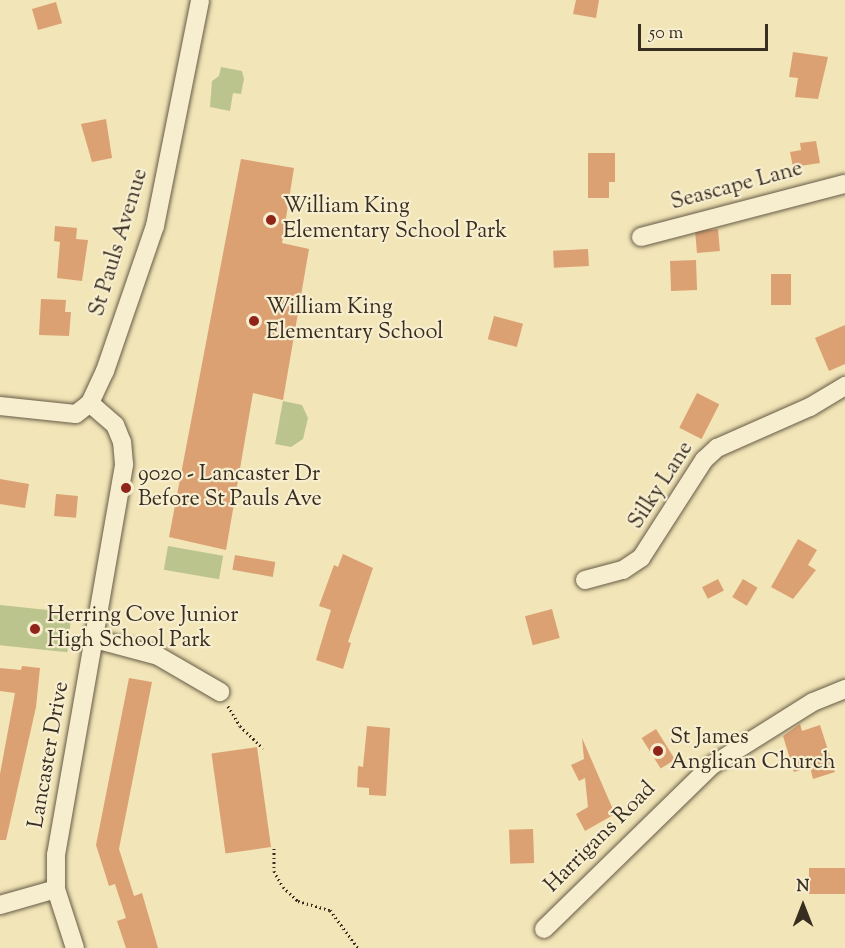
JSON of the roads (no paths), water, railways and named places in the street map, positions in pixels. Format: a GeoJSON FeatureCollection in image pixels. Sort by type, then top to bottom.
{"type":"FeatureCollection","features":[{"type":"Feature","properties":{"kind":"street","name":"St Pauls Avenue"},"geometry":{"type":"LineString","coordinates":[[90,403],[105,371],[155,226],[200,0]]}},
{"type":"Feature","properties":{"kind":"street","name":"Seascape Lane"},"geometry":{"type":"LineString","coordinates":[[641,237],[845,184]]}},
{"type":"Feature","properties":{"kind":"street","name":"Silky Lane"},"geometry":{"type":"LineString","coordinates":[[585,580],[623,570],[646,553],[699,467],[717,448],[810,406],[845,386]]}},
{"type":"Feature","properties":{"kind":"street"},"geometry":{"type":"LineString","coordinates":[[0,406],[76,414],[90,403]]}},
{"type":"Feature","properties":{"kind":"street","name":"Lancaster Drive"},"geometry":{"type":"LineString","coordinates":[[75,948],[56,889],[56,855],[124,464],[122,442],[115,425],[90,403]]}},
{"type":"Feature","properties":{"kind":"street"},"geometry":{"type":"LineString","coordinates":[[95,639],[158,656],[220,692]]}},
{"type":"Feature","properties":{"kind":"street","name":"Harrigans Road"},"geometry":{"type":"LineString","coordinates":[[544,929],[711,766],[813,702],[845,689]]}},
{"type":"Feature","properties":{"kind":"street"},"geometry":{"type":"LineString","coordinates":[[0,904],[56,889]]}},
{"type":"Feature","properties":{"kind":"place","name":"William King Elementary School Park"},"geometry":{"type":"Point","coordinates":[271,220]}},
{"type":"Feature","properties":{"kind":"place","name":"William King Elementary School"},"geometry":{"type":"Point","coordinates":[254,321]}},
{"type":"Feature","properties":{"kind":"place","name":"9020 - Lancaster Dr Before St Pauls Ave"},"geometry":{"type":"Point","coordinates":[126,488]}},
{"type":"Feature","properties":{"kind":"place","name":"Herring Cove Junior High School Park"},"geometry":{"type":"Point","coordinates":[35,629]}},
{"type":"Feature","properties":{"kind":"place","name":"St James Anglican Church"},"geometry":{"type":"Point","coordinates":[658,751]}}]}
